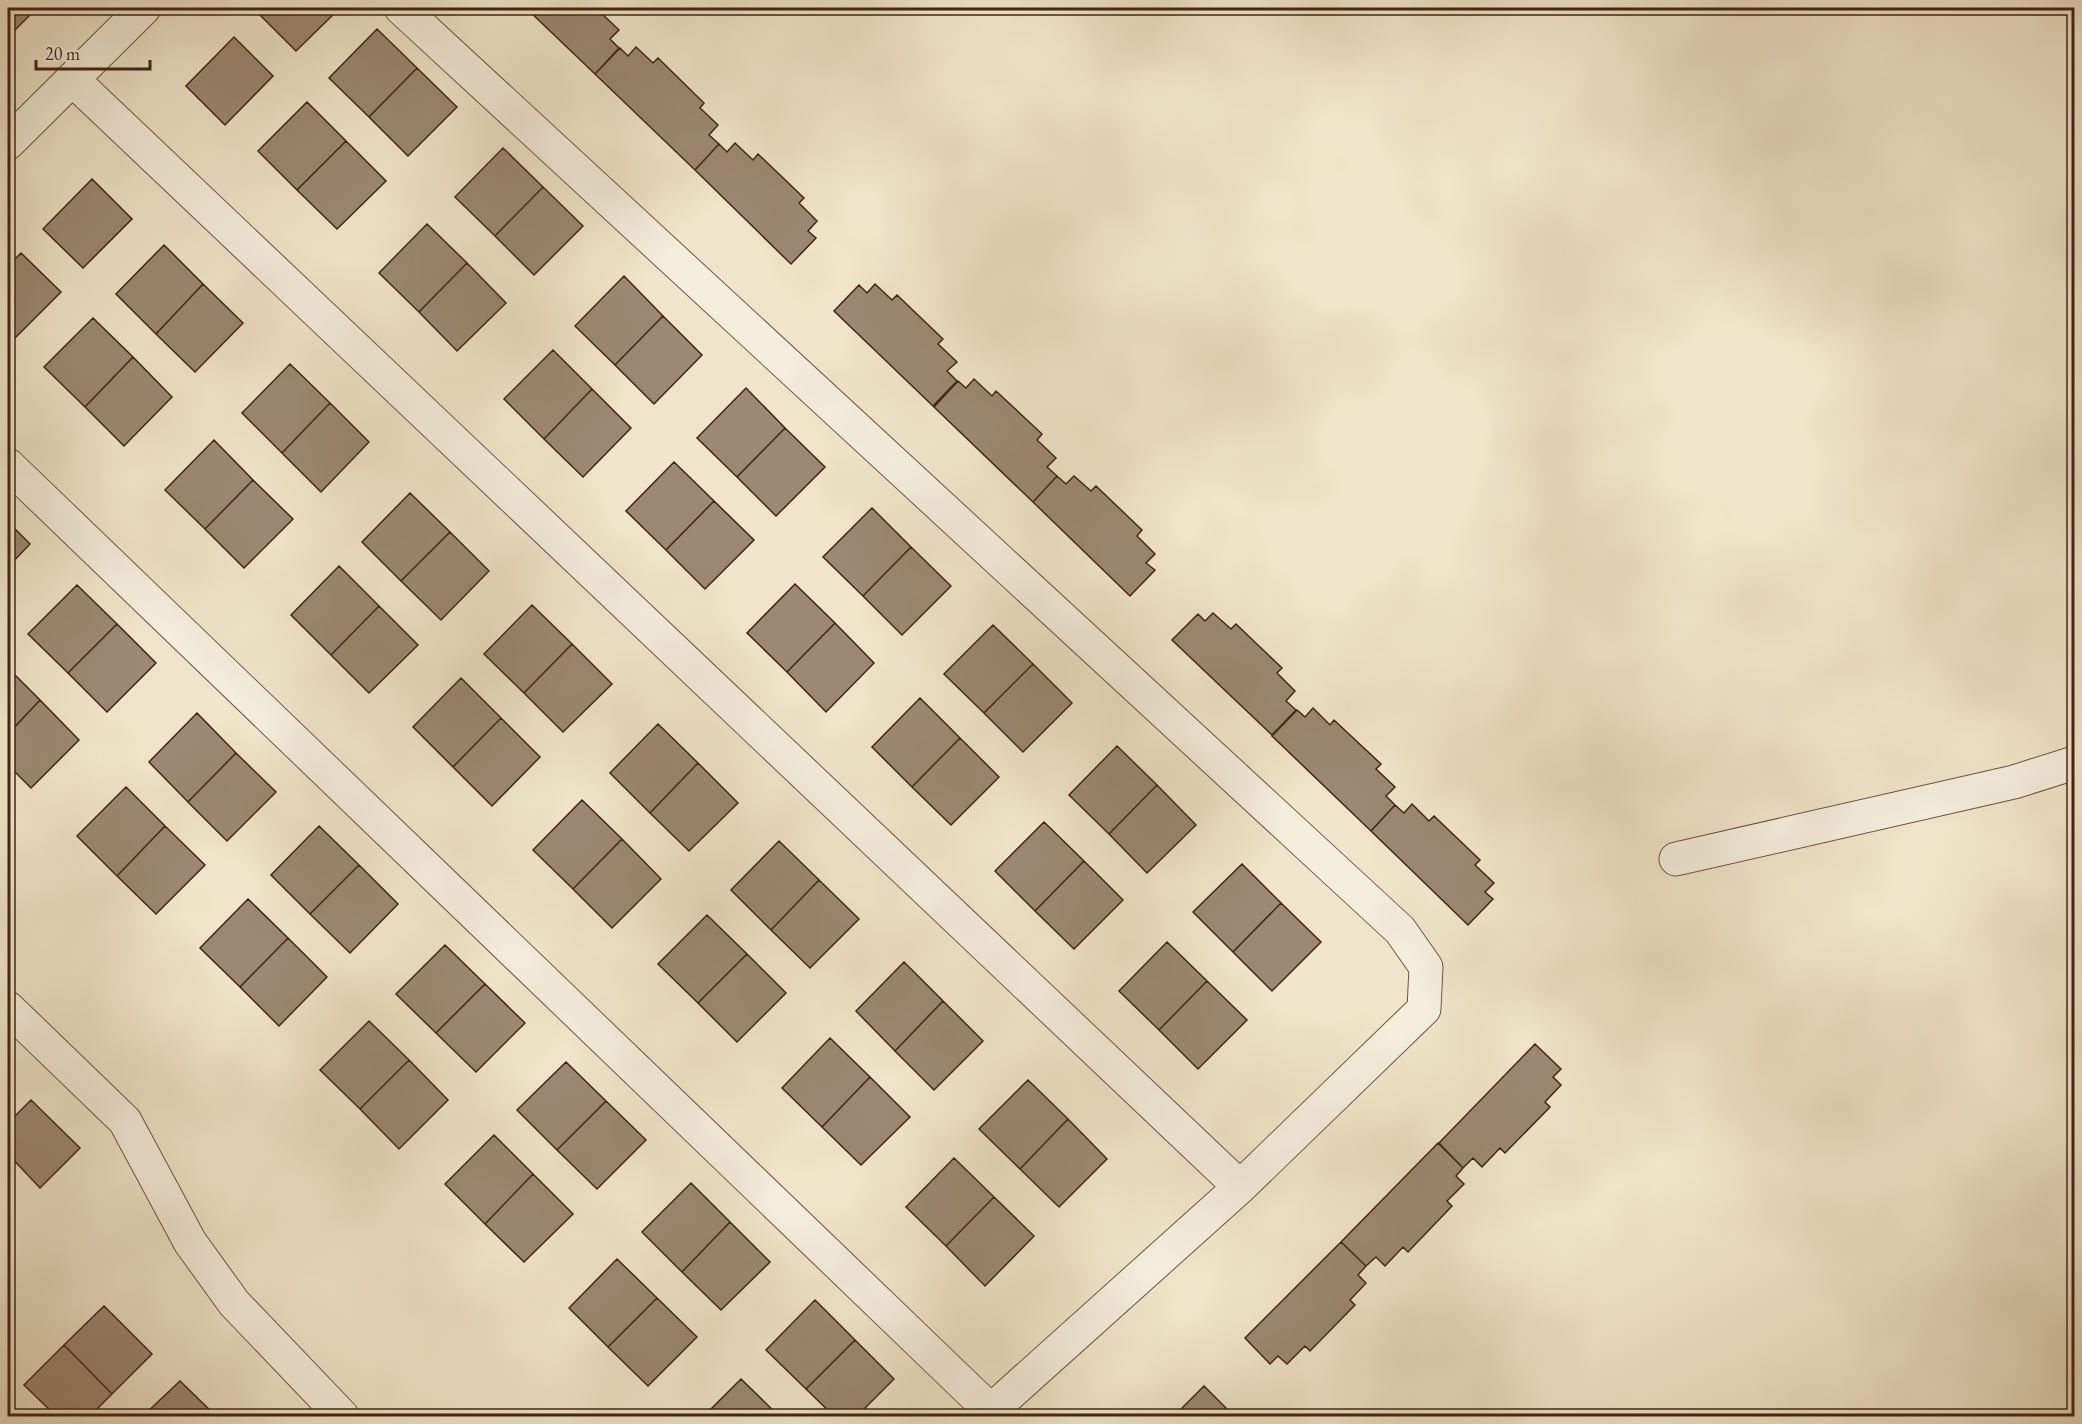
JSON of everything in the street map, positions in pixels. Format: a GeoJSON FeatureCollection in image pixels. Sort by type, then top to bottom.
{"type":"FeatureCollection","features":[{"type":"Feature","properties":{"kind":"street"},"geometry":{"type":"LineString","coordinates":[[8,143],[144,8]]}},
{"type":"Feature","properties":{"kind":"street"},"geometry":{"type":"LineString","coordinates":[[8,465],[988,1414],[1240,1186],[1424,1009],[1426,967],[1400,930],[400,8]]}},
{"type":"Feature","properties":{"kind":"street"},"geometry":{"type":"LineString","coordinates":[[72,79],[1240,1186]]}},
{"type":"Feature","properties":{"kind":"street"},"geometry":{"type":"LineString","coordinates":[[1676,859],[2014,782],[2074,763]]}},
{"type":"Feature","properties":{"kind":"street"},"geometry":{"type":"LineString","coordinates":[[8,1008],[125,1121],[190,1242],[234,1303],[342,1416]]}},
{"type":"Feature","properties":{"kind":"building"},"geometry":{"type":"Polygon","coordinates":[[[8,8],[36,9],[8,37],[8,8]]]}},
{"type":"Feature","properties":{"kind":"building"},"geometry":{"type":"Polygon","coordinates":[[[261,8],[340,8],[296,51],[257,12],[261,8]]]}},
{"type":"Feature","properties":{"kind":"building"},"geometry":{"type":"Polygon","coordinates":[[[526,8],[604,8],[600,12],[619,30],[610,39],[619,48],[595,74],[526,8]]]}},
{"type":"Feature","properties":{"kind":"building"},"geometry":{"type":"Polygon","coordinates":[[[377,29],[417,68],[369,117],[329,78],[377,29]]]}},
{"type":"Feature","properties":{"kind":"building"},"geometry":{"type":"Polygon","coordinates":[[[234,37],[273,76],[225,125],[186,86],[234,37]]]}},
{"type":"Feature","properties":{"kind":"building"},"geometry":{"type":"Polygon","coordinates":[[[636,47],[653,63],[658,58],[704,103],[700,108],[718,125],[709,135],[719,144],[695,170],[595,74],[620,48],[628,56],[636,47]]]}},
{"type":"Feature","properties":{"kind":"building"},"geometry":{"type":"Polygon","coordinates":[[[417,68],[457,107],[408,156],[369,117],[417,68]]]}},
{"type":"Feature","properties":{"kind":"building"},"geometry":{"type":"Polygon","coordinates":[[[307,102],[346,141],[297,190],[258,151],[307,102]]]}},
{"type":"Feature","properties":{"kind":"building"},"geometry":{"type":"Polygon","coordinates":[[[346,141],[386,181],[337,229],[297,190],[346,141]]]}},
{"type":"Feature","properties":{"kind":"building"},"geometry":{"type":"Polygon","coordinates":[[[735,143],[753,160],[758,154],[804,198],[799,203],[817,221],[808,231],[816,238],[791,264],[695,170],[719,144],[727,152],[735,143]]]}},
{"type":"Feature","properties":{"kind":"building"},"geometry":{"type":"Polygon","coordinates":[[[503,148],[543,187],[495,236],[455,197],[503,148]]]}},
{"type":"Feature","properties":{"kind":"building"},"geometry":{"type":"Polygon","coordinates":[[[92,179],[132,219],[83,268],[43,229],[92,179]]]}},
{"type":"Feature","properties":{"kind":"building"},"geometry":{"type":"Polygon","coordinates":[[[543,187],[583,226],[534,275],[495,236],[543,187]]]}},
{"type":"Feature","properties":{"kind":"building"},"geometry":{"type":"Polygon","coordinates":[[[427,224],[467,263],[419,312],[379,273],[427,224]]]}},
{"type":"Feature","properties":{"kind":"building"},"geometry":{"type":"Polygon","coordinates":[[[164,245],[203,284],[156,334],[116,294],[164,245]]]}},
{"type":"Feature","properties":{"kind":"building"},"geometry":{"type":"Polygon","coordinates":[[[21,253],[61,292],[12,341],[8,337],[8,266],[21,253]]]}},
{"type":"Feature","properties":{"kind":"building"},"geometry":{"type":"Polygon","coordinates":[[[467,263],[506,303],[457,351],[419,312],[467,263]]]}},
{"type":"Feature","properties":{"kind":"building"},"geometry":{"type":"Polygon","coordinates":[[[624,276],[663,316],[615,365],[575,326],[624,276]]]}},
{"type":"Feature","properties":{"kind":"building"},"geometry":{"type":"Polygon","coordinates":[[[203,284],[243,323],[195,372],[156,334],[203,284]]]}},
{"type":"Feature","properties":{"kind":"building"},"geometry":{"type":"Polygon","coordinates":[[[875,284],[892,300],[897,295],[943,339],[938,344],[957,362],[947,371],[957,381],[933,406],[834,311],[859,285],[867,293],[875,284]]]}},
{"type":"Feature","properties":{"kind":"building"},"geometry":{"type":"Polygon","coordinates":[[[663,316],[702,355],[654,404],[615,365],[663,316]]]}},
{"type":"Feature","properties":{"kind":"building"},"geometry":{"type":"Polygon","coordinates":[[[93,318],[133,357],[85,407],[44,367],[93,318]]]}},
{"type":"Feature","properties":{"kind":"building"},"geometry":{"type":"Polygon","coordinates":[[[553,350],[592,389],[544,439],[504,399],[553,350]]]}},
{"type":"Feature","properties":{"kind":"building"},"geometry":{"type":"Polygon","coordinates":[[[133,357],[172,397],[124,446],[85,407],[133,357]]]}},
{"type":"Feature","properties":{"kind":"building"},"geometry":{"type":"Polygon","coordinates":[[[290,364],[330,403],[282,453],[242,413],[290,364]]]}},
{"type":"Feature","properties":{"kind":"building"},"geometry":{"type":"Polygon","coordinates":[[[974,379],[992,396],[996,391],[1042,434],[1037,440],[1056,458],[1047,467],[1057,476],[1033,502],[934,407],[958,381],[966,388],[974,379]]]}},
{"type":"Feature","properties":{"kind":"building"},"geometry":{"type":"Polygon","coordinates":[[[746,388],[785,428],[737,477],[697,438],[746,388]]]}},
{"type":"Feature","properties":{"kind":"building"},"geometry":{"type":"Polygon","coordinates":[[[592,389],[631,428],[583,477],[544,439],[592,389]]]}},
{"type":"Feature","properties":{"kind":"building"},"geometry":{"type":"Polygon","coordinates":[[[330,403],[369,442],[321,492],[282,453],[330,403]]]}},
{"type":"Feature","properties":{"kind":"building"},"geometry":{"type":"Polygon","coordinates":[[[785,428],[825,467],[776,516],[737,477],[785,428]]]}},
{"type":"Feature","properties":{"kind":"building"},"geometry":{"type":"Polygon","coordinates":[[[214,440],[253,480],[205,529],[165,490],[214,440]]]}},
{"type":"Feature","properties":{"kind":"building"},"geometry":{"type":"Polygon","coordinates":[[[674,462],[714,501],[666,550],[626,511],[674,462]]]}},
{"type":"Feature","properties":{"kind":"building"},"geometry":{"type":"Polygon","coordinates":[[[1057,476],[1066,484],[1074,476],[1091,491],[1096,486],[1142,530],[1137,536],[1155,554],[1146,563],[1155,570],[1130,596],[1033,502],[1057,476]]]}},
{"type":"Feature","properties":{"kind":"building"},"geometry":{"type":"Polygon","coordinates":[[[253,480],[293,519],[244,568],[205,529],[253,480]]]}},
{"type":"Feature","properties":{"kind":"building"},"geometry":{"type":"Polygon","coordinates":[[[410,493],[450,532],[401,581],[362,542],[410,493]]]}},
{"type":"Feature","properties":{"kind":"building"},"geometry":{"type":"Polygon","coordinates":[[[714,501],[754,540],[705,589],[666,550],[714,501]]]}},
{"type":"Feature","properties":{"kind":"building"},"geometry":{"type":"Polygon","coordinates":[[[872,508],[911,547],[863,596],[823,557],[872,508]]]}},
{"type":"Feature","properties":{"kind":"building"},"geometry":{"type":"Polygon","coordinates":[[[8,522],[30,544],[8,567],[8,522]]]}},
{"type":"Feature","properties":{"kind":"building"},"geometry":{"type":"Polygon","coordinates":[[[450,532],[489,571],[441,620],[401,581],[450,532]]]}},
{"type":"Feature","properties":{"kind":"building"},"geometry":{"type":"Polygon","coordinates":[[[911,547],[951,586],[902,635],[863,596],[911,547]]]}},
{"type":"Feature","properties":{"kind":"building"},"geometry":{"type":"Polygon","coordinates":[[[339,566],[379,606],[331,655],[291,615],[339,566]]]}},
{"type":"Feature","properties":{"kind":"building"},"geometry":{"type":"Polygon","coordinates":[[[795,584],[835,623],[787,672],[747,633],[795,584]]]}},
{"type":"Feature","properties":{"kind":"building"},"geometry":{"type":"Polygon","coordinates":[[[77,585],[117,624],[68,673],[28,634],[77,585]]]}},
{"type":"Feature","properties":{"kind":"building"},"geometry":{"type":"Polygon","coordinates":[[[532,605],[572,644],[524,693],[484,654],[532,605]]]}},
{"type":"Feature","properties":{"kind":"building"},"geometry":{"type":"Polygon","coordinates":[[[379,606],[418,645],[369,693],[331,655],[379,606]]]}},
{"type":"Feature","properties":{"kind":"building"},"geometry":{"type":"Polygon","coordinates":[[[1213,613],[1231,629],[1236,624],[1282,668],[1277,673],[1295,691],[1286,701],[1296,710],[1272,735],[1172,640],[1198,614],[1205,621],[1213,613]]]}},
{"type":"Feature","properties":{"kind":"building"},"geometry":{"type":"Polygon","coordinates":[[[835,623],[874,663],[826,712],[787,672],[835,623]]]}},
{"type":"Feature","properties":{"kind":"building"},"geometry":{"type":"Polygon","coordinates":[[[117,624],[156,663],[107,712],[68,673],[117,624]]]}},
{"type":"Feature","properties":{"kind":"building"},"geometry":{"type":"Polygon","coordinates":[[[993,625],[1033,664],[984,713],[944,674],[993,625]]]}},
{"type":"Feature","properties":{"kind":"building"},"geometry":{"type":"Polygon","coordinates":[[[572,644],[612,684],[563,732],[524,693],[572,644]]]}},
{"type":"Feature","properties":{"kind":"building"},"geometry":{"type":"Polygon","coordinates":[[[1033,664],[1072,703],[1023,752],[984,713],[1033,664]]]}},
{"type":"Feature","properties":{"kind":"building"},"geometry":{"type":"Polygon","coordinates":[[[8,668],[40,700],[8,734],[8,668]]]}},
{"type":"Feature","properties":{"kind":"building"},"geometry":{"type":"Polygon","coordinates":[[[461,678],[501,718],[453,767],[413,727],[461,678]]]}},
{"type":"Feature","properties":{"kind":"building"},"geometry":{"type":"Polygon","coordinates":[[[920,698],[960,738],[912,787],[872,747],[920,698]]]}},
{"type":"Feature","properties":{"kind":"building"},"geometry":{"type":"Polygon","coordinates":[[[40,700],[79,740],[31,788],[8,765],[8,734],[40,700]]]}},
{"type":"Feature","properties":{"kind":"building"},"geometry":{"type":"Polygon","coordinates":[[[1313,708],[1330,725],[1334,720],[1381,764],[1376,769],[1395,787],[1386,796],[1395,805],[1371,831],[1272,736],[1297,710],[1305,717],[1313,708]]]}},
{"type":"Feature","properties":{"kind":"building"},"geometry":{"type":"Polygon","coordinates":[[[197,713],[236,753],[188,802],[149,762],[197,713]]]}},
{"type":"Feature","properties":{"kind":"building"},"geometry":{"type":"Polygon","coordinates":[[[501,718],[540,757],[492,806],[453,767],[501,718]]]}},
{"type":"Feature","properties":{"kind":"building"},"geometry":{"type":"Polygon","coordinates":[[[658,724],[698,763],[650,813],[610,773],[658,724]]]}},
{"type":"Feature","properties":{"kind":"building"},"geometry":{"type":"Polygon","coordinates":[[[960,738],[999,777],[951,825],[912,787],[960,738]]]}},
{"type":"Feature","properties":{"kind":"building"},"geometry":{"type":"Polygon","coordinates":[[[1117,746],[1157,785],[1109,834],[1069,795],[1117,746]]]}},
{"type":"Feature","properties":{"kind":"building"},"geometry":{"type":"Polygon","coordinates":[[[236,753],[276,792],[227,841],[188,802],[236,753]]]}},
{"type":"Feature","properties":{"kind":"building"},"geometry":{"type":"Polygon","coordinates":[[[698,763],[738,803],[689,851],[650,813],[698,763]]]}},
{"type":"Feature","properties":{"kind":"building"},"geometry":{"type":"Polygon","coordinates":[[[1157,785],[1196,825],[1147,873],[1109,834],[1157,785]]]}},
{"type":"Feature","properties":{"kind":"building"},"geometry":{"type":"Polygon","coordinates":[[[126,787],[165,826],[117,876],[77,836],[126,787]]]}},
{"type":"Feature","properties":{"kind":"building"},"geometry":{"type":"Polygon","coordinates":[[[582,800],[622,839],[573,889],[533,850],[582,800]]]}},
{"type":"Feature","properties":{"kind":"building"},"geometry":{"type":"Polygon","coordinates":[[[1412,804],[1429,821],[1434,816],[1480,860],[1475,865],[1494,883],[1485,892],[1493,899],[1468,925],[1371,831],[1395,805],[1404,813],[1412,804]]]}},
{"type":"Feature","properties":{"kind":"building"},"geometry":{"type":"Polygon","coordinates":[[[1044,822],[1084,861],[1035,911],[995,871],[1044,822]]]}},
{"type":"Feature","properties":{"kind":"building"},"geometry":{"type":"Polygon","coordinates":[[[165,826],[205,865],[156,914],[117,876],[165,826]]]}},
{"type":"Feature","properties":{"kind":"building"},"geometry":{"type":"Polygon","coordinates":[[[319,826],[359,865],[310,914],[271,875],[319,826]]]}},
{"type":"Feature","properties":{"kind":"building"},"geometry":{"type":"Polygon","coordinates":[[[622,839],[661,879],[612,928],[573,889],[622,839]]]}},
{"type":"Feature","properties":{"kind":"building"},"geometry":{"type":"Polygon","coordinates":[[[779,841],[819,880],[771,930],[731,890],[779,841]]]}},
{"type":"Feature","properties":{"kind":"building"},"geometry":{"type":"Polygon","coordinates":[[[1084,861],[1123,900],[1074,949],[1035,911],[1084,861]]]}},
{"type":"Feature","properties":{"kind":"building"},"geometry":{"type":"Polygon","coordinates":[[[1242,864],[1281,903],[1233,952],[1193,912],[1242,864]]]}},
{"type":"Feature","properties":{"kind":"building"},"geometry":{"type":"Polygon","coordinates":[[[359,865],[398,904],[350,953],[310,914],[359,865]]]}},
{"type":"Feature","properties":{"kind":"building"},"geometry":{"type":"Polygon","coordinates":[[[819,880],[859,919],[810,968],[771,930],[819,880]]]}},
{"type":"Feature","properties":{"kind":"building"},"geometry":{"type":"Polygon","coordinates":[[[248,899],[288,938],[240,987],[200,948],[248,899]]]}},
{"type":"Feature","properties":{"kind":"building"},"geometry":{"type":"Polygon","coordinates":[[[1281,903],[1321,942],[1272,991],[1233,952],[1281,903]]]}},
{"type":"Feature","properties":{"kind":"building"},"geometry":{"type":"Polygon","coordinates":[[[707,915],[747,954],[698,1003],[658,964],[707,915]]]}},
{"type":"Feature","properties":{"kind":"building"},"geometry":{"type":"Polygon","coordinates":[[[288,938],[327,977],[279,1026],[240,987],[288,938]]]}},
{"type":"Feature","properties":{"kind":"building"},"geometry":{"type":"Polygon","coordinates":[[[1167,942],[1207,981],[1159,1030],[1119,991],[1167,942]]]}},
{"type":"Feature","properties":{"kind":"building"},"geometry":{"type":"Polygon","coordinates":[[[445,945],[485,984],[436,1033],[396,994],[445,945]]]}},
{"type":"Feature","properties":{"kind":"building"},"geometry":{"type":"Polygon","coordinates":[[[747,954],[786,993],[737,1042],[698,1003],[747,954]]]}},
{"type":"Feature","properties":{"kind":"building"},"geometry":{"type":"Polygon","coordinates":[[[904,962],[943,1001],[895,1051],[856,1011],[904,962]]]}},
{"type":"Feature","properties":{"kind":"building"},"geometry":{"type":"Polygon","coordinates":[[[1207,981],[1247,1020],[1198,1069],[1159,1030],[1207,981]]]}},
{"type":"Feature","properties":{"kind":"building"},"geometry":{"type":"Polygon","coordinates":[[[485,984],[525,1023],[476,1072],[436,1033],[485,984]]]}},
{"type":"Feature","properties":{"kind":"building"},"geometry":{"type":"Polygon","coordinates":[[[943,1001],[983,1041],[934,1090],[895,1051],[943,1001]]]}},
{"type":"Feature","properties":{"kind":"building"},"geometry":{"type":"Polygon","coordinates":[[[369,1021],[409,1060],[360,1109],[320,1070],[369,1021]]]}},
{"type":"Feature","properties":{"kind":"building"},"geometry":{"type":"Polygon","coordinates":[[[830,1038],[870,1077],[822,1127],[782,1088],[830,1038]]]}},
{"type":"Feature","properties":{"kind":"building"},"geometry":{"type":"Polygon","coordinates":[[[1535,1044],[1561,1069],[1553,1077],[1561,1085],[1545,1102],[1550,1107],[1505,1153],[1500,1148],[1482,1167],[1473,1158],[1463,1168],[1439,1143],[1535,1044]]]}},
{"type":"Feature","properties":{"kind":"building"},"geometry":{"type":"Polygon","coordinates":[[[409,1060],[448,1100],[399,1149],[360,1109],[409,1060]]]}},
{"type":"Feature","properties":{"kind":"building"},"geometry":{"type":"Polygon","coordinates":[[[566,1062],[606,1101],[557,1150],[517,1110],[566,1062]]]}},
{"type":"Feature","properties":{"kind":"building"},"geometry":{"type":"Polygon","coordinates":[[[870,1077],[910,1117],[861,1165],[822,1127],[870,1077]]]}},
{"type":"Feature","properties":{"kind":"building"},"geometry":{"type":"Polygon","coordinates":[[[1028,1080],[1068,1119],[1020,1169],[979,1129],[1028,1080]]]}},
{"type":"Feature","properties":{"kind":"building"},"geometry":{"type":"Polygon","coordinates":[[[31,1100],[80,1148],[40,1188],[8,1154],[8,1123],[31,1100]]]}},
{"type":"Feature","properties":{"kind":"building"},"geometry":{"type":"Polygon","coordinates":[[[606,1101],[646,1140],[597,1189],[557,1150],[606,1101]]]}},
{"type":"Feature","properties":{"kind":"building"},"geometry":{"type":"Polygon","coordinates":[[[1068,1119],[1107,1159],[1059,1207],[1020,1169],[1068,1119]]]}},
{"type":"Feature","properties":{"kind":"building"},"geometry":{"type":"Polygon","coordinates":[[[494,1135],[533,1174],[485,1224],[445,1184],[494,1135]]]}},
{"type":"Feature","properties":{"kind":"building"},"geometry":{"type":"Polygon","coordinates":[[[1438,1143],[1463,1168],[1456,1176],[1464,1184],[1447,1201],[1452,1206],[1408,1252],[1403,1247],[1385,1266],[1376,1257],[1366,1266],[1341,1242],[1438,1143]]]}},
{"type":"Feature","properties":{"kind":"building"},"geometry":{"type":"Polygon","coordinates":[[[954,1158],[994,1197],[946,1246],[906,1207],[954,1158]]]}},
{"type":"Feature","properties":{"kind":"building"},"geometry":{"type":"Polygon","coordinates":[[[533,1174],[573,1214],[524,1262],[485,1224],[533,1174]]]}},
{"type":"Feature","properties":{"kind":"building"},"geometry":{"type":"Polygon","coordinates":[[[691,1183],[730,1222],[682,1272],[642,1232],[691,1183]]]}},
{"type":"Feature","properties":{"kind":"building"},"geometry":{"type":"Polygon","coordinates":[[[994,1197],[1034,1236],[985,1286],[946,1246],[994,1197]]]}},
{"type":"Feature","properties":{"kind":"building"},"geometry":{"type":"Polygon","coordinates":[[[730,1222],[770,1262],[721,1310],[682,1272],[730,1222]]]}},
{"type":"Feature","properties":{"kind":"building"},"geometry":{"type":"Polygon","coordinates":[[[1341,1242],[1366,1266],[1358,1275],[1366,1283],[1350,1300],[1355,1305],[1310,1351],[1305,1346],[1287,1364],[1278,1356],[1270,1364],[1245,1338],[1341,1242]]]}},
{"type":"Feature","properties":{"kind":"building"},"geometry":{"type":"Polygon","coordinates":[[[617,1259],[657,1298],[608,1347],[569,1308],[617,1259]]]}},
{"type":"Feature","properties":{"kind":"building"},"geometry":{"type":"Polygon","coordinates":[[[657,1298],[697,1337],[648,1386],[608,1347],[657,1298]]]}},
{"type":"Feature","properties":{"kind":"building"},"geometry":{"type":"Polygon","coordinates":[[[815,1300],[855,1340],[806,1389],[766,1350],[815,1300]]]}},
{"type":"Feature","properties":{"kind":"building"},"geometry":{"type":"Polygon","coordinates":[[[104,1306],[152,1354],[112,1394],[64,1345],[104,1306]]]}},
{"type":"Feature","properties":{"kind":"building"},"geometry":{"type":"Polygon","coordinates":[[[855,1340],[894,1379],[857,1416],[834,1416],[806,1389],[855,1340]]]}},
{"type":"Feature","properties":{"kind":"building"},"geometry":{"type":"Polygon","coordinates":[[[64,1345],[112,1394],[90,1416],[56,1416],[24,1385],[64,1345]]]}},
{"type":"Feature","properties":{"kind":"building"},"geometry":{"type":"Polygon","coordinates":[[[741,1379],[779,1416],[704,1416],[741,1379]]]}},
{"type":"Feature","properties":{"kind":"building"},"geometry":{"type":"Polygon","coordinates":[[[180,1381],[216,1416],[143,1416],[180,1381]]]}},
{"type":"Feature","properties":{"kind":"building"},"geometry":{"type":"Polygon","coordinates":[[[1204,1386],[1229,1411],[1224,1416],[1174,1416],[1204,1386]]]}}]}
